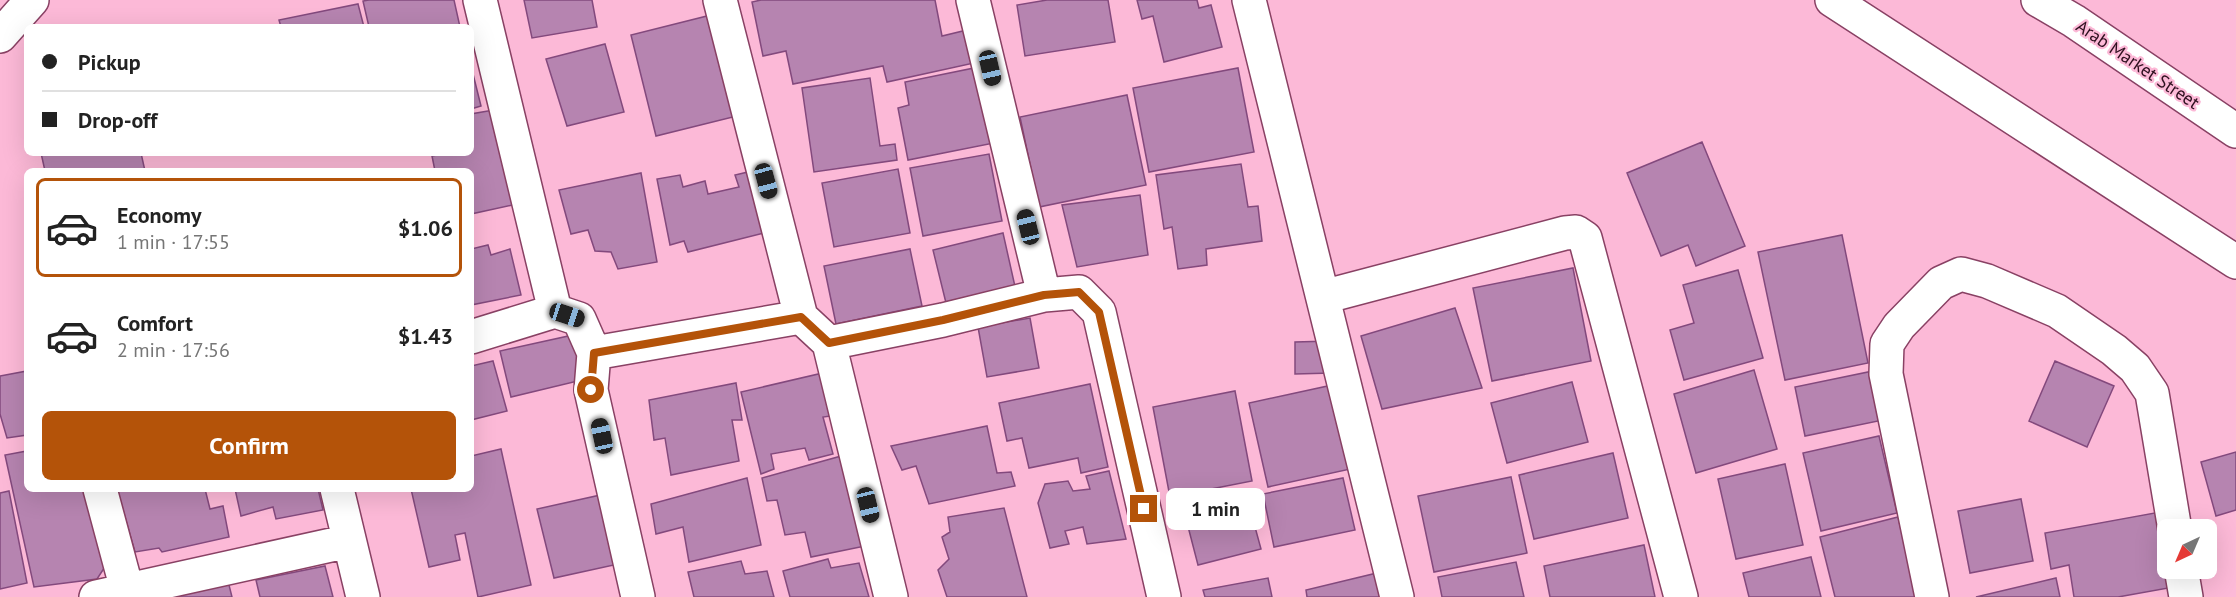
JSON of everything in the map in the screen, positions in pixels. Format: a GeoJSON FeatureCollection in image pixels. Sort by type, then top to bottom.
{"type":"FeatureCollection","features":[{"type":"Feature","properties":{"kind":"street"},"geometry":{"type":"LineString","coordinates":[[0,36],[32,0]]}},
{"type":"Feature","properties":{"kind":"street"},"geometry":{"type":"LineString","coordinates":[[480,0],[555,311]]}},
{"type":"Feature","properties":{"kind":"street"},"geometry":{"type":"LineString","coordinates":[[720,0],[801,317],[829,343],[891,597]]}},
{"type":"Feature","properties":{"kind":"street"},"geometry":{"type":"LineString","coordinates":[[973,0],[1044,295]]}},
{"type":"Feature","properties":{"kind":"street"},"geometry":{"type":"LineString","coordinates":[[1249,0],[1397,597]]}},
{"type":"Feature","properties":{"kind":"street"},"geometry":{"type":"LineString","coordinates":[[1832,0],[2236,262]]}},
{"type":"Feature","properties":{"kind":"street","name":"Arab Market Street"},"geometry":{"type":"LineString","coordinates":[[2038,0],[2074,21],[2236,131]]}},
{"type":"Feature","properties":{"kind":"street"},"geometry":{"type":"LineString","coordinates":[[1323,297],[1565,233],[1576,232],[1585,238],[1681,597]]}},
{"type":"Feature","properties":{"kind":"street"},"geometry":{"type":"LineString","coordinates":[[1932,597],[1886,374],[1887,344],[1899,326],[1941,283],[1961,274],[1987,281],[2057,311],[2114,350],[2135,368],[2152,393],[2173,519]]}},
{"type":"Feature","properties":{"kind":"street"},"geometry":{"type":"LineString","coordinates":[[829,343],[943,320],[1044,295],[1079,292],[1099,312],[1164,597]]}},
{"type":"Feature","properties":{"kind":"street"},"geometry":{"type":"LineString","coordinates":[[474,336],[555,311],[579,319],[594,353],[591,390],[638,597]]}},
{"type":"Feature","properties":{"kind":"street"},"geometry":{"type":"LineString","coordinates":[[594,353],[801,317]]}},
{"type":"Feature","properties":{"kind":"street"},"geometry":{"type":"LineString","coordinates":[[101,492],[118,594],[349,541]]}},
{"type":"Feature","properties":{"kind":"street"},"geometry":{"type":"LineString","coordinates":[[338,492],[363,597]]}},
{"type":"Feature","properties":{"kind":"street"},"geometry":{"type":"LineString","coordinates":[[2183,579],[2186,597]]}},
{"type":"Feature","properties":{"kind":"building"},"geometry":{"type":"Polygon","coordinates":[[[454,0],[459,24],[368,24],[363,1],[454,0]]]}},
{"type":"Feature","properties":{"kind":"building"},"geometry":{"type":"Polygon","coordinates":[[[524,0],[592,0],[597,27],[532,38],[524,0]]]}},
{"type":"Feature","properties":{"kind":"building"},"geometry":{"type":"Polygon","coordinates":[[[761,0],[935,0],[942,36],[967,30],[974,63],[887,82],[883,66],[793,84],[786,51],[763,56],[752,2],[761,0]]]}},
{"type":"Feature","properties":{"kind":"building"},"geometry":{"type":"Polygon","coordinates":[[[1047,0],[1108,0],[1115,42],[1025,56],[1017,5],[1047,0]]]}},
{"type":"Feature","properties":{"kind":"building"},"geometry":{"type":"Polygon","coordinates":[[[1137,0],[1197,0],[1199,8],[1211,5],[1222,47],[1164,62],[1153,16],[1142,19],[1137,0]]]}},
{"type":"Feature","properties":{"kind":"building"},"geometry":{"type":"Polygon","coordinates":[[[358,4],[363,24],[280,24],[279,20],[358,4]]]}},
{"type":"Feature","properties":{"kind":"building"},"geometry":{"type":"Polygon","coordinates":[[[723,12],[749,113],[656,136],[631,35],[723,12]]]}},
{"type":"Feature","properties":{"kind":"building"},"geometry":{"type":"Polygon","coordinates":[[[605,44],[624,112],[567,126],[546,59],[605,44]]]}},
{"type":"Feature","properties":{"kind":"building"},"geometry":{"type":"Polygon","coordinates":[[[979,67],[994,143],[908,160],[898,108],[909,105],[905,82],[979,67]]]}},
{"type":"Feature","properties":{"kind":"building"},"geometry":{"type":"Polygon","coordinates":[[[1238,68],[1254,152],[1149,172],[1133,88],[1238,68]]]}},
{"type":"Feature","properties":{"kind":"building"},"geometry":{"type":"Polygon","coordinates":[[[474,78],[481,106],[474,108],[474,78]]]}},
{"type":"Feature","properties":{"kind":"building"},"geometry":{"type":"Polygon","coordinates":[[[870,78],[880,146],[895,144],[897,160],[814,172],[802,88],[870,78]]]}},
{"type":"Feature","properties":{"kind":"building"},"geometry":{"type":"Polygon","coordinates":[[[1127,95],[1146,185],[1039,207],[1020,117],[1127,95]]]}},
{"type":"Feature","properties":{"kind":"building"},"geometry":{"type":"Polygon","coordinates":[[[499,109],[522,203],[474,213],[474,168],[434,168],[432,156],[474,156],[474,113],[499,109]]]}},
{"type":"Feature","properties":{"kind":"building"},"geometry":{"type":"Polygon","coordinates":[[[1702,142],[1745,246],[1696,266],[1688,245],[1661,256],[1627,173],[1702,142]]]}},
{"type":"Feature","properties":{"kind":"building"},"geometry":{"type":"Polygon","coordinates":[[[989,154],[1002,221],[923,236],[910,168],[989,154]]]}},
{"type":"Feature","properties":{"kind":"building"},"geometry":{"type":"Polygon","coordinates":[[[42,156],[142,156],[144,168],[44,168],[42,156]]]}},
{"type":"Feature","properties":{"kind":"building"},"geometry":{"type":"Polygon","coordinates":[[[1241,164],[1248,207],[1258,206],[1262,241],[1206,249],[1207,265],[1178,269],[1172,227],[1164,229],[1156,175],[1241,164]]]}},
{"type":"Feature","properties":{"kind":"building"},"geometry":{"type":"Polygon","coordinates":[[[898,169],[910,233],[834,247],[822,183],[898,169]]]}},
{"type":"Feature","properties":{"kind":"building"},"geometry":{"type":"Polygon","coordinates":[[[748,172],[764,233],[688,252],[684,241],[670,245],[657,179],[680,175],[683,187],[705,181],[708,194],[739,187],[735,175],[748,172]]]}},
{"type":"Feature","properties":{"kind":"building"},"geometry":{"type":"Polygon","coordinates":[[[641,173],[657,262],[618,269],[611,252],[595,251],[588,230],[571,234],[559,190],[641,173]]]}},
{"type":"Feature","properties":{"kind":"building"},"geometry":{"type":"Polygon","coordinates":[[[1140,195],[1148,255],[1077,267],[1062,205],[1140,195]]]}},
{"type":"Feature","properties":{"kind":"building"},"geometry":{"type":"Polygon","coordinates":[[[1003,233],[1016,291],[947,307],[933,250],[1003,233]]]}},
{"type":"Feature","properties":{"kind":"building"},"geometry":{"type":"Polygon","coordinates":[[[1842,235],[1868,363],[1785,380],[1758,252],[1842,235]]]}},
{"type":"Feature","properties":{"kind":"building"},"geometry":{"type":"Polygon","coordinates":[[[488,245],[491,255],[510,249],[521,295],[474,304],[474,248],[488,245]]]}},
{"type":"Feature","properties":{"kind":"building"},"geometry":{"type":"Polygon","coordinates":[[[910,249],[922,306],[836,324],[824,266],[910,249]]]}},
{"type":"Feature","properties":{"kind":"building"},"geometry":{"type":"Polygon","coordinates":[[[1573,268],[1591,361],[1492,381],[1473,288],[1573,268]]]}},
{"type":"Feature","properties":{"kind":"building"},"geometry":{"type":"Polygon","coordinates":[[[1738,270],[1763,358],[1684,380],[1670,330],[1694,323],[1683,285],[1738,270]]]}},
{"type":"Feature","properties":{"kind":"building"},"geometry":{"type":"Polygon","coordinates":[[[1455,308],[1482,388],[1382,409],[1361,336],[1455,308]]]}},
{"type":"Feature","properties":{"kind":"building"},"geometry":{"type":"Polygon","coordinates":[[[1030,318],[1039,368],[987,377],[978,327],[1030,318]]]}},
{"type":"Feature","properties":{"kind":"building"},"geometry":{"type":"Polygon","coordinates":[[[573,335],[582,380],[511,397],[500,351],[573,335]]]}},
{"type":"Feature","properties":{"kind":"building"},"geometry":{"type":"Polygon","coordinates":[[[1331,341],[1332,373],[1295,374],[1295,342],[1331,341]]]}},
{"type":"Feature","properties":{"kind":"building"},"geometry":{"type":"Polygon","coordinates":[[[493,361],[507,411],[474,419],[474,365],[493,361]]]}},
{"type":"Feature","properties":{"kind":"building"},"geometry":{"type":"Polygon","coordinates":[[[2055,361],[2114,386],[2087,447],[2029,421],[2055,361]]]}},
{"type":"Feature","properties":{"kind":"building"},"geometry":{"type":"Polygon","coordinates":[[[1754,370],[1777,449],[1696,473],[1674,394],[1754,370]]]}},
{"type":"Feature","properties":{"kind":"building"},"geometry":{"type":"Polygon","coordinates":[[[1873,371],[1883,420],[1805,436],[1795,387],[1873,371]]]}},
{"type":"Feature","properties":{"kind":"building"},"geometry":{"type":"Polygon","coordinates":[[[24,372],[24,435],[7,438],[0,414],[0,376],[24,372]]]}},
{"type":"Feature","properties":{"kind":"building"},"geometry":{"type":"Polygon","coordinates":[[[827,372],[837,415],[823,417],[833,454],[809,460],[805,448],[771,454],[774,469],[761,474],[741,392],[827,372]]]}},
{"type":"Feature","properties":{"kind":"building"},"geometry":{"type":"Polygon","coordinates":[[[1572,382],[1588,442],[1507,463],[1491,403],[1572,382]]]}},
{"type":"Feature","properties":{"kind":"building"},"geometry":{"type":"Polygon","coordinates":[[[736,383],[742,420],[732,420],[739,461],[671,475],[665,438],[654,440],[649,400],[736,383]]]}},
{"type":"Feature","properties":{"kind":"building"},"geometry":{"type":"Polygon","coordinates":[[[1090,384],[1108,467],[1081,473],[1078,458],[1029,468],[1022,438],[1007,441],[999,403],[1090,384]]]}},
{"type":"Feature","properties":{"kind":"building"},"geometry":{"type":"Polygon","coordinates":[[[1337,384],[1355,468],[1268,487],[1249,403],[1337,384]]]}},
{"type":"Feature","properties":{"kind":"building"},"geometry":{"type":"Polygon","coordinates":[[[1235,391],[1252,481],[1170,497],[1153,407],[1235,391]]]}},
{"type":"Feature","properties":{"kind":"building"},"geometry":{"type":"Polygon","coordinates":[[[987,426],[997,473],[1011,472],[1015,486],[929,504],[916,466],[902,470],[891,446],[987,426]]]}},
{"type":"Feature","properties":{"kind":"building"},"geometry":{"type":"Polygon","coordinates":[[[1879,436],[1897,513],[1821,531],[1803,453],[1879,436]]]}},
{"type":"Feature","properties":{"kind":"building"},"geometry":{"type":"Polygon","coordinates":[[[501,449],[531,585],[478,597],[465,533],[455,535],[460,560],[429,567],[412,492],[474,492],[474,455],[501,449]]]}},
{"type":"Feature","properties":{"kind":"building"},"geometry":{"type":"Polygon","coordinates":[[[24,452],[24,492],[96,492],[112,556],[97,579],[34,587],[5,455],[24,452]]]}},
{"type":"Feature","properties":{"kind":"building"},"geometry":{"type":"Polygon","coordinates":[[[2236,452],[2236,510],[2216,516],[2201,462],[2236,452]]]}},
{"type":"Feature","properties":{"kind":"building"},"geometry":{"type":"Polygon","coordinates":[[[852,453],[875,544],[811,557],[805,532],[785,535],[777,500],[767,501],[762,478],[852,453]]]}},
{"type":"Feature","properties":{"kind":"building"},"geometry":{"type":"Polygon","coordinates":[[[1613,453],[1628,518],[1534,539],[1519,475],[1613,453]]]}},
{"type":"Feature","properties":{"kind":"building"},"geometry":{"type":"Polygon","coordinates":[[[1785,464],[1803,545],[1736,559],[1718,479],[1785,464]]]}},
{"type":"Feature","properties":{"kind":"building"},"geometry":{"type":"Polygon","coordinates":[[[1109,471],[1126,539],[1087,544],[1083,527],[1065,531],[1069,544],[1050,548],[1038,503],[1045,484],[1068,481],[1073,491],[1090,489],[1086,476],[1109,471]]]}},
{"type":"Feature","properties":{"kind":"building"},"geometry":{"type":"Polygon","coordinates":[[[1511,477],[1527,553],[1434,572],[1418,496],[1511,477]]]}},
{"type":"Feature","properties":{"kind":"building"},"geometry":{"type":"Polygon","coordinates":[[[747,478],[761,545],[689,562],[683,527],[656,534],[651,504],[747,478]]]}},
{"type":"Feature","properties":{"kind":"building"},"geometry":{"type":"Polygon","coordinates":[[[1343,478],[1355,530],[1274,547],[1263,494],[1343,478]]]}},
{"type":"Feature","properties":{"kind":"building"},"geometry":{"type":"Polygon","coordinates":[[[9,491],[27,583],[0,589],[0,493],[9,491]]]}},
{"type":"Feature","properties":{"kind":"building"},"geometry":{"type":"Polygon","coordinates":[[[118,492],[206,492],[210,509],[223,506],[229,537],[162,552],[159,548],[135,552],[118,492]]]}},
{"type":"Feature","properties":{"kind":"building"},"geometry":{"type":"Polygon","coordinates":[[[236,492],[319,492],[323,510],[276,519],[273,507],[241,516],[236,492]]]}},
{"type":"Feature","properties":{"kind":"building"},"geometry":{"type":"Polygon","coordinates":[[[605,494],[623,563],[554,578],[537,509],[605,494]]]}},
{"type":"Feature","properties":{"kind":"building"},"geometry":{"type":"Polygon","coordinates":[[[1246,494],[1261,549],[1198,565],[1184,511],[1246,494]]]}},
{"type":"Feature","properties":{"kind":"building"},"geometry":{"type":"Polygon","coordinates":[[[2021,499],[2033,561],[1970,573],[1958,511],[2021,499]]]}},
{"type":"Feature","properties":{"kind":"building"},"geometry":{"type":"Polygon","coordinates":[[[1004,508],[1027,597],[947,597],[938,570],[949,559],[942,537],[950,532],[948,517],[1004,508]]]}},
{"type":"Feature","properties":{"kind":"building"},"geometry":{"type":"Polygon","coordinates":[[[2160,512],[2161,519],[2157,519],[2157,579],[2171,579],[2174,587],[2118,597],[2074,597],[2069,565],[2051,569],[2045,533],[2160,512]]]}},
{"type":"Feature","properties":{"kind":"building"},"geometry":{"type":"Polygon","coordinates":[[[1898,517],[1917,597],[1835,597],[1820,537],[1898,517]]]}},
{"type":"Feature","properties":{"kind":"building"},"geometry":{"type":"Polygon","coordinates":[[[1644,545],[1655,597],[1550,597],[1544,566],[1644,545]]]}},
{"type":"Feature","properties":{"kind":"building"},"geometry":{"type":"Polygon","coordinates":[[[1811,557],[1821,597],[1749,597],[1743,573],[1811,557]]]}},
{"type":"Feature","properties":{"kind":"building"},"geometry":{"type":"Polygon","coordinates":[[[828,559],[831,568],[859,563],[869,597],[790,597],[783,571],[828,559]]]}},
{"type":"Feature","properties":{"kind":"building"},"geometry":{"type":"Polygon","coordinates":[[[741,561],[745,574],[767,571],[774,597],[694,597],[688,572],[741,561]]]}},
{"type":"Feature","properties":{"kind":"building"},"geometry":{"type":"Polygon","coordinates":[[[1516,562],[1524,597],[1442,597],[1438,577],[1516,562]]]}},
{"type":"Feature","properties":{"kind":"building"},"geometry":{"type":"Polygon","coordinates":[[[325,566],[333,597],[260,597],[256,580],[325,566]]]}},
{"type":"Feature","properties":{"kind":"building"},"geometry":{"type":"Polygon","coordinates":[[[225,569],[232,597],[179,597],[175,579],[225,569]]]}},
{"type":"Feature","properties":{"kind":"building"},"geometry":{"type":"Polygon","coordinates":[[[1377,573],[1383,597],[1307,597],[1306,590],[1377,573]]]}},
{"type":"Feature","properties":{"kind":"building"},"geometry":{"type":"Polygon","coordinates":[[[1268,578],[1272,597],[1205,597],[1203,590],[1268,578]]]}},
{"type":"Feature","properties":{"kind":"building"},"geometry":{"type":"Polygon","coordinates":[[[2056,578],[2060,597],[1976,597],[2056,578]]]}},
{"type":"Feature","properties":{"kind":"route"},"geometry":{"type":"LineString","coordinates":[[591,390],[594,353],[801,317],[829,343],[943,320],[1044,295],[1079,292],[1099,312],[1144,509]]}}]}
